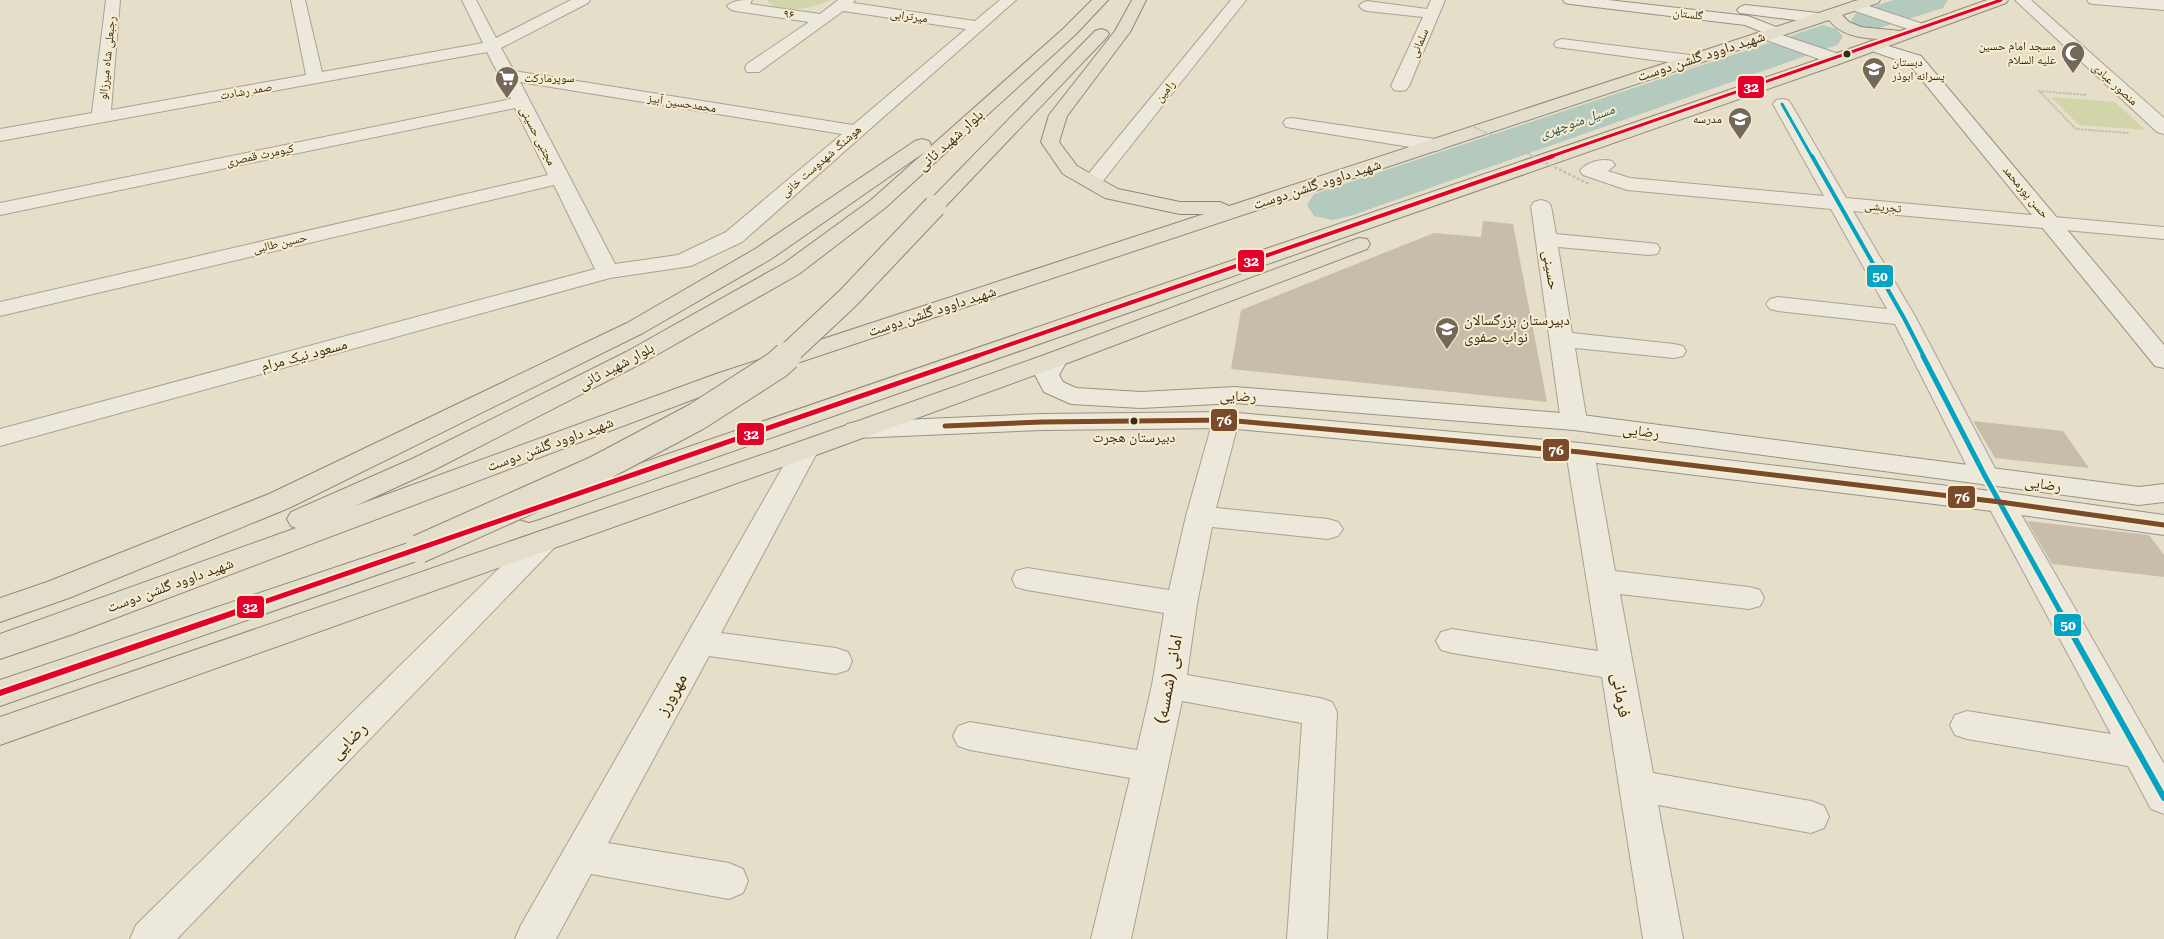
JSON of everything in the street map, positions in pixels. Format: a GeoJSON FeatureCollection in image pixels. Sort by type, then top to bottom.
{"type":"FeatureCollection","features":[{"type":"Feature","properties":{"kind":"main road","name":"بلوار شهید ثانی"},"geometry":{"type":"LineString","coordinates":[[62,626],[424,464],[636,357],[791,269],[878,204],[1069,32],[1101,0]]}},
{"type":"Feature","properties":{"kind":"main road"},"geometry":{"type":"LineString","coordinates":[[420,549],[596,470],[696,417],[777,365],[848,298],[1135,0]]}},
{"type":"Feature","properties":{"kind":"main road"},"geometry":{"type":"LineString","coordinates":[[1139,0],[1122,32],[1058,115],[1050,142],[1070,170],[1112,194],[1180,208],[1245,208]]}},
{"type":"Feature","properties":{"kind":"main road","name":"شهید داوود گلشن دوست"},"geometry":{"type":"LineString","coordinates":[[0,647],[62,626],[725,379],[1873,0]]}},
{"type":"Feature","properties":{"kind":"main road"},"geometry":{"type":"LineString","coordinates":[[0,692],[420,549],[1836,59],[2001,0]]}},
{"type":"Feature","properties":{"kind":"main road"},"geometry":{"type":"LineString","coordinates":[[1833,13],[1838,22],[1853,30],[1904,34]]}},
{"type":"Feature","properties":{"kind":"main road"},"geometry":{"type":"LineString","coordinates":[[1777,31],[1821,29],[1841,35],[1865,48]]}},
{"type":"Feature","properties":{"kind":"main road"},"geometry":{"type":"LineString","coordinates":[[0,610],[58,590],[279,501],[636,328],[763,254],[848,197],[1017,78]]}},
{"type":"Feature","properties":{"kind":"main road"},"geometry":{"type":"LineString","coordinates":[[0,730],[806,450],[856,430],[1056,359],[1617,145],[1768,82]]}},
{"type":"Feature","properties":{"kind":"street","name":"رجبعلی شاه میرزالو"},"geometry":{"type":"LineString","coordinates":[[101,117],[114,0]]}},
{"type":"Feature","properties":{"kind":"street"},"geometry":{"type":"LineString","coordinates":[[298,0],[315,78]]}},
{"type":"Feature","properties":{"kind":"street","name":"مجتبی حسینی"},"geometry":{"type":"LineString","coordinates":[[469,0],[608,272]]}},
{"type":"Feature","properties":{"kind":"street","name":"صمد رشادت"},"geometry":{"type":"LineString","coordinates":[[0,135],[492,46],[583,0]]}},
{"type":"Feature","properties":{"kind":"street","name":"۹۶"},"geometry":{"type":"LineString","coordinates":[[745,0],[735,6],[823,19]]}},
{"type":"Feature","properties":{"kind":"street","name":"هوشنگ شهدوست خانی"},"geometry":{"type":"LineString","coordinates":[[608,272],[683,261],[734,237],[1009,0]]}},
{"type":"Feature","properties":{"kind":"street","name":"رامین"},"geometry":{"type":"LineString","coordinates":[[1092,182],[1239,0]]}},
{"type":"Feature","properties":{"kind":"street","name":"گلستان"},"geometry":{"type":"LineString","coordinates":[[1570,0],[1748,21],[1777,31],[1836,59]]}},
{"type":"Feature","properties":{"kind":"street","name":"گلستان"},"geometry":{"type":"LineString","coordinates":[[1660,0],[1818,18]]}},
{"type":"Feature","properties":{"kind":"street","name":"منصور عبادی"},"geometry":{"type":"LineString","coordinates":[[2022,0],[2164,128]]}},
{"type":"Feature","properties":{"kind":"street"},"geometry":{"type":"LineString","coordinates":[[2094,0],[2164,5]]}},
{"type":"Feature","properties":{"kind":"street"},"geometry":{"type":"LineString","coordinates":[[753,68],[844,3]]}},
{"type":"Feature","properties":{"kind":"street","name":"میرترابی"},"geometry":{"type":"LineString","coordinates":[[844,3],[978,26]]}},
{"type":"Feature","properties":{"kind":"street"},"geometry":{"type":"LineString","coordinates":[[1367,6],[1435,7]]}},
{"type":"Feature","properties":{"kind":"street"},"geometry":{"type":"LineString","coordinates":[[1854,6],[1920,28]]}},
{"type":"Feature","properties":{"kind":"street","name":"سلمانی"},"geometry":{"type":"LineString","coordinates":[[1400,86],[1435,7]]}},
{"type":"Feature","properties":{"kind":"street"},"geometry":{"type":"LineString","coordinates":[[1748,21],[1761,12]]}},
{"type":"Feature","properties":{"kind":"street","name":"حسن پورمحمد"},"geometry":{"type":"LineString","coordinates":[[1865,48],[1915,60],[2164,360]]}},
{"type":"Feature","properties":{"kind":"street"},"geometry":{"type":"LineString","coordinates":[[1664,69],[1561,49],[1690,60]]}},
{"type":"Feature","properties":{"kind":"street","name":"محمدحسین آبیز"},"geometry":{"type":"LineString","coordinates":[[507,75],[856,131]]}},
{"type":"Feature","properties":{"kind":"street","name":"کیومرث قمصری"},"geometry":{"type":"LineString","coordinates":[[0,209],[521,102]]}},
{"type":"Feature","properties":{"kind":"street"},"geometry":{"type":"LineString","coordinates":[[1782,104],[1904,318],[1993,489],[2164,798]]}},
{"type":"Feature","properties":{"kind":"street"},"geometry":{"type":"LineString","coordinates":[[1292,123],[1435,145]]}},
{"type":"Feature","properties":{"kind":"street","name":"تجریشی"},"geometry":{"type":"LineString","coordinates":[[1605,166],[1590,171],[1627,184],[2164,233]]}},
{"type":"Feature","properties":{"kind":"street","name":"حسین طالبی"},"geometry":{"type":"LineString","coordinates":[[0,309],[560,178]]}},
{"type":"Feature","properties":{"kind":"street","name":"حسینی"},"geometry":{"type":"LineString","coordinates":[[1541,206],[1577,437]]}},
{"type":"Feature","properties":{"kind":"street"},"geometry":{"type":"LineString","coordinates":[[1546,239],[1649,249]]}},
{"type":"Feature","properties":{"kind":"street","name":"مسعود نیک مرام"},"geometry":{"type":"LineString","coordinates":[[0,438],[608,272]]}},
{"type":"Feature","properties":{"kind":"street"},"geometry":{"type":"LineString","coordinates":[[1778,304],[1904,318]]}},
{"type":"Feature","properties":{"kind":"street"},"geometry":{"type":"LineString","coordinates":[[1562,339],[1674,351]]}},
{"type":"Feature","properties":{"kind":"street","name":"رضایی"},"geometry":{"type":"LineString","coordinates":[[1056,359],[1048,375],[1053,386],[1071,396],[1231,407],[1577,437],[1993,489],[2162,524]]}},
{"type":"Feature","properties":{"kind":"street","name":"رضایی"},"geometry":{"type":"LineString","coordinates":[[856,430],[1042,422],[1231,407]]}},
{"type":"Feature","properties":{"kind":"street","name":"امانی (شمسه)"},"geometry":{"type":"LineString","coordinates":[[1111,939],[1168,685],[1181,604],[1200,516],[1231,407]]}},
{"type":"Feature","properties":{"kind":"street","name":"فرمانی"},"geometry":{"type":"LineString","coordinates":[[1577,437],[1663,939]]}},
{"type":"Feature","properties":{"kind":"street","name":"مهرورز"},"geometry":{"type":"LineString","coordinates":[[535,939],[806,450]]}},
{"type":"Feature","properties":{"kind":"street","name":"رضایی"},"geometry":{"type":"LineString","coordinates":[[1993,489],[2152,495]]}},
{"type":"Feature","properties":{"kind":"street"},"geometry":{"type":"LineString","coordinates":[[1200,516],[1328,530]]}},
{"type":"Feature","properties":{"kind":"street","name":"رضایی"},"geometry":{"type":"LineString","coordinates":[[150,939],[545,540]]}},
{"type":"Feature","properties":{"kind":"street"},"geometry":{"type":"LineString","coordinates":[[1027,579],[1181,604]]}},
{"type":"Feature","properties":{"kind":"street"},"geometry":{"type":"LineString","coordinates":[[1602,580],[1749,598]]}},
{"type":"Feature","properties":{"kind":"street"},"geometry":{"type":"LineString","coordinates":[[1452,641],[1617,667]]}},
{"type":"Feature","properties":{"kind":"street"},"geometry":{"type":"LineString","coordinates":[[700,642],[836,661]]}},
{"type":"Feature","properties":{"kind":"street"},"geometry":{"type":"LineString","coordinates":[[1168,685],[1320,712],[1307,939]]}},
{"type":"Feature","properties":{"kind":"street"},"geometry":{"type":"LineString","coordinates":[[1967,725],[2139,753]]}},
{"type":"Feature","properties":{"kind":"street"},"geometry":{"type":"LineString","coordinates":[[970,736],[1150,767]]}},
{"type":"Feature","properties":{"kind":"street"},"geometry":{"type":"LineString","coordinates":[[1637,786],[1811,817]]}},
{"type":"Feature","properties":{"kind":"street"},"geometry":{"type":"LineString","coordinates":[[581,855],[729,881]]}},
{"type":"Feature","properties":{"kind":"path"},"geometry":{"type":"LineString","coordinates":[[2131,98],[2039,91],[2076,129],[2135,134]]}},
{"type":"Feature","properties":{"kind":"path"},"geometry":{"type":"LineString","coordinates":[[1474,128],[1589,184]]}},
{"type":"Feature","properties":{"kind":"green space"},"geometry":{"type":"Polygon","coordinates":[[[767,0],[830,0],[807,8],[789,9],[780,8],[767,0]]]}},
{"type":"Feature","properties":{"kind":"green space"},"geometry":{"type":"Polygon","coordinates":[[[2051,97],[2115,102],[2145,130],[2079,125],[2051,97]]]}},
{"type":"Feature","properties":{"kind":"building"},"geometry":{"type":"Polygon","coordinates":[[[1483,221],[1513,224],[1547,402],[1231,369],[1241,310],[1434,233],[1481,237],[1483,221]]]}},
{"type":"Feature","properties":{"kind":"building"},"geometry":{"type":"Polygon","coordinates":[[[1973,421],[2063,431],[2089,468],[1995,458],[1973,421]]]}},
{"type":"Feature","properties":{"kind":"building"},"geometry":{"type":"Polygon","coordinates":[[[2027,521],[2149,535],[2164,555],[2164,577],[2052,564],[2027,521]]]}},
{"type":"Feature","properties":{"kind":"waterway"},"geometry":{"type":"LineString","coordinates":[[1870,20],[1930,0]]}},
{"type":"Feature","properties":{"kind":"waterway","name":"مسیل منوچهری"},"geometry":{"type":"LineString","coordinates":[[1332,205],[1823,37]]}},
{"type":"Feature","properties":{"kind":"transit line","name":"32"},"geometry":{"type":"LineString","coordinates":[[0,693],[2001,0]]}},
{"type":"Feature","properties":{"kind":"transit line","name":"50"},"geometry":{"type":"LineString","coordinates":[[1782,104],[1904,318],[1985,476],[2164,798]]}},
{"type":"Feature","properties":{"kind":"transit line","name":"76"},"geometry":{"type":"LineString","coordinates":[[945,426],[1042,422],[1226,420],[1580,452],[2000,502],[2164,525]]}},
{"type":"Feature","properties":{"kind":"place","name":"مسجد امام حسین علیه السلام"},"geometry":{"type":"Point","coordinates":[2073,74]}},
{"type":"Feature","properties":{"kind":"place","name":"دبستان پسرانه ابوذر"},"geometry":{"type":"Point","coordinates":[1874,90]}},
{"type":"Feature","properties":{"kind":"place","name":"سوپرمارکت"},"geometry":{"type":"Point","coordinates":[507,99]}},
{"type":"Feature","properties":{"kind":"place","name":"مدرسه"},"geometry":{"type":"Point","coordinates":[1740,140]}},
{"type":"Feature","properties":{"kind":"place","name":"دبیرستان بزرگسالان نواب صفوی"},"geometry":{"type":"Point","coordinates":[1447,350]}},
{"type":"Feature","properties":{"kind":"place","name":"دبیرستان هجرت"},"geometry":{"type":"Point","coordinates":[1134,421]}}]}
